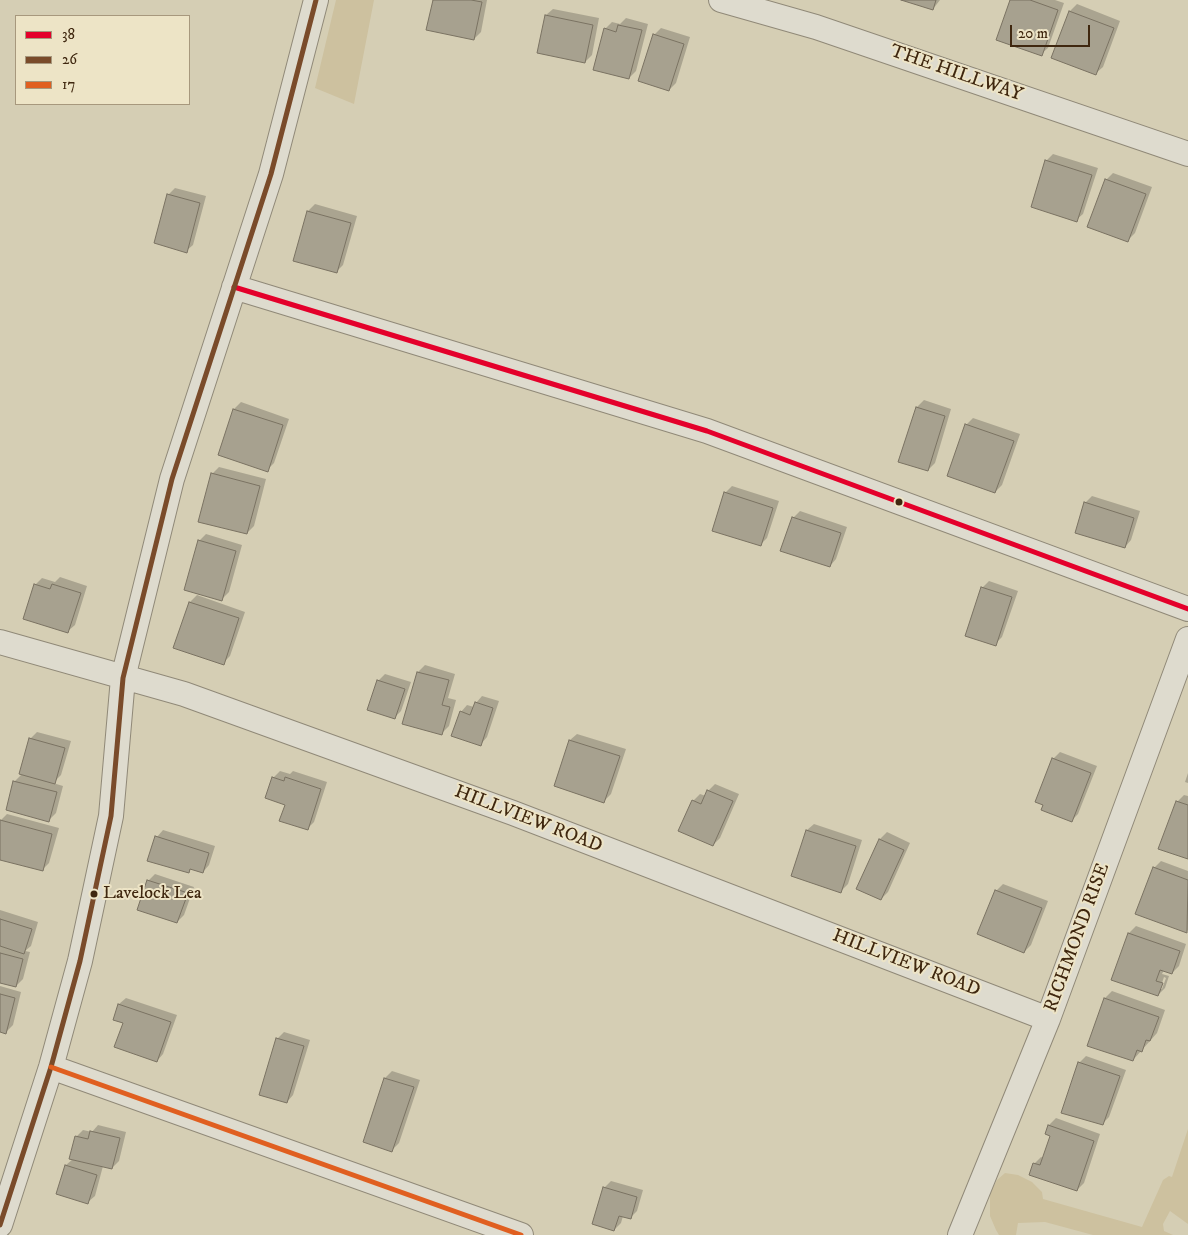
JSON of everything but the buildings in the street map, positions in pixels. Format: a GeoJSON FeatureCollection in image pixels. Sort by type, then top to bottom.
{"type":"FeatureCollection","features":[{"type":"Feature","properties":{"kind":"street"},"geometry":{"type":"LineString","coordinates":[[0,1225],[51,1067],[80,960],[111,816],[123,678],[172,480],[271,174],[316,0]]}},
{"type":"Feature","properties":{"kind":"street","name":"THE HILLWAY"},"geometry":{"type":"LineString","coordinates":[[721,0],[816,26],[1188,154]]}},
{"type":"Feature","properties":{"kind":"street"},"geometry":{"type":"LineString","coordinates":[[234,287],[707,431],[1188,609]]}},
{"type":"Feature","properties":{"kind":"street","name":"RICHMOND RISE"},"geometry":{"type":"LineString","coordinates":[[960,1235],[1048,1019],[1188,639]]}},
{"type":"Feature","properties":{"kind":"street","name":"HILLVIEW ROAD"},"geometry":{"type":"LineString","coordinates":[[0,642],[184,694],[513,813],[1048,1019]]}},
{"type":"Feature","properties":{"kind":"street"},"geometry":{"type":"LineString","coordinates":[[51,1067],[521,1235]]}},
{"type":"Feature","properties":{"kind":"shaded area"},"geometry":{"type":"Polygon","coordinates":[[[336,0],[374,0],[354,104],[315,88],[336,0]]]}},
{"type":"Feature","properties":{"kind":"shaded area"},"geometry":{"type":"Polygon","coordinates":[[[1188,1129],[1188,1224],[1170,1211],[1163,1224],[1164,1231],[1173,1235],[1093,1235],[1045,1222],[1018,1223],[1016,1235],[999,1235],[996,1230],[990,1216],[990,1193],[997,1180],[1005,1173],[1018,1175],[1032,1182],[1042,1192],[1043,1199],[1142,1227],[1163,1180],[1169,1176],[1172,1177],[1188,1129]]]}},
{"type":"Feature","properties":{"kind":"transit line","name":"26"},"geometry":{"type":"LineString","coordinates":[[0,1225],[51,1067],[80,961],[111,816],[123,678],[172,479],[271,174],[316,0]]}},
{"type":"Feature","properties":{"kind":"transit line","name":"38"},"geometry":{"type":"LineString","coordinates":[[234,287],[707,431],[1188,609]]}},
{"type":"Feature","properties":{"kind":"transit line","name":"17"},"geometry":{"type":"LineString","coordinates":[[51,1067],[521,1235]]}},
{"type":"Feature","properties":{"kind":"place","name":"Lavelock Lea"},"geometry":{"type":"Point","coordinates":[94,894]}}]}
